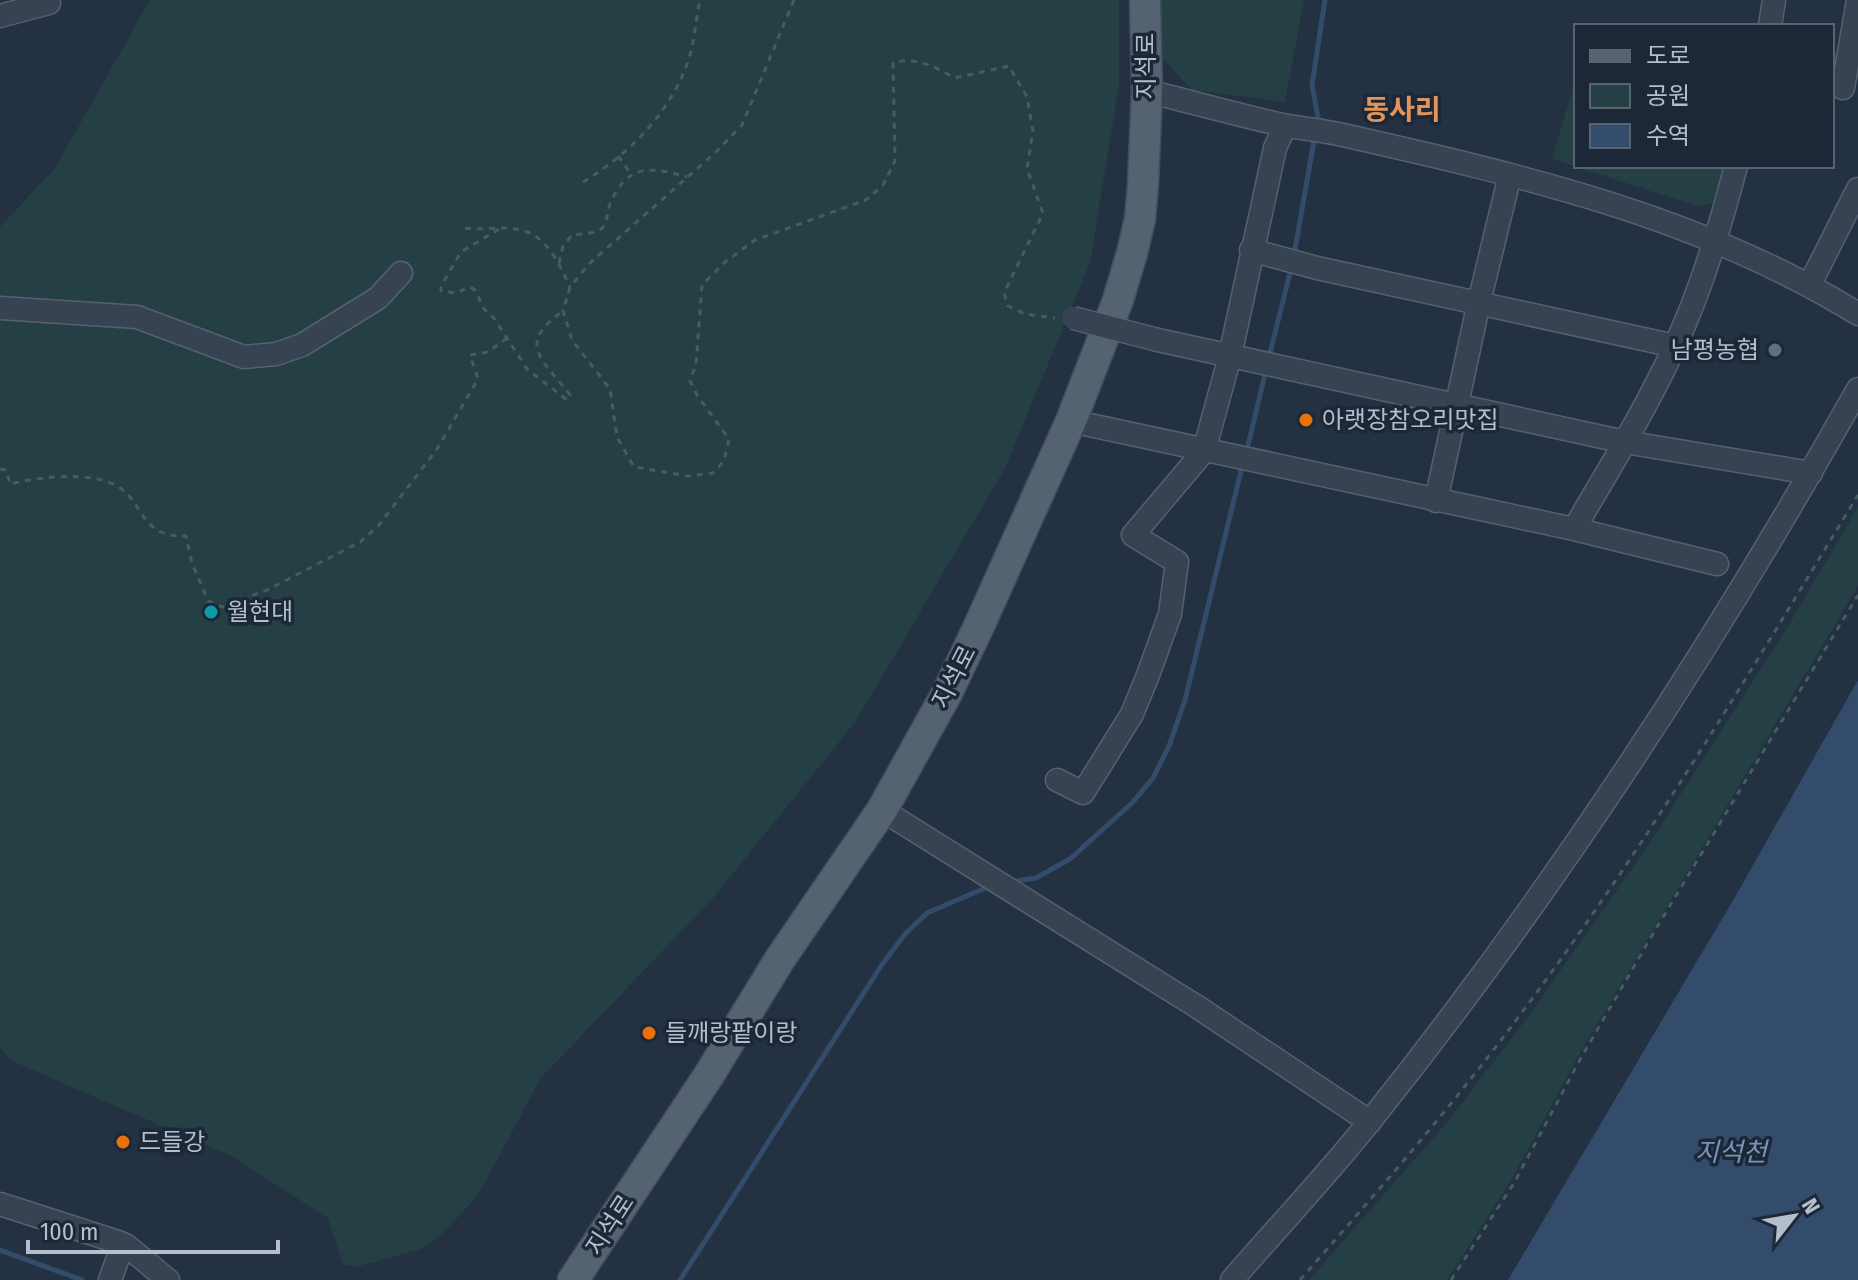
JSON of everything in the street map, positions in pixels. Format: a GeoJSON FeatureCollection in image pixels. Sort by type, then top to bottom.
{"type":"FeatureCollection","features":[{"type":"Feature","properties":{"kind":"main road","name":"지석로"},"geometry":{"type":"LineString","coordinates":[[573,1280],[709,1075],[780,959],[882,810],[947,693],[1071,421],[1118,300],[1140,219],[1147,91],[1145,0]]}},
{"type":"Feature","properties":{"kind":"street"},"geometry":{"type":"LineString","coordinates":[[1770,24],[1774,0]]}},
{"type":"Feature","properties":{"kind":"street"},"geometry":{"type":"LineString","coordinates":[[1844,89],[1858,0]]}},
{"type":"Feature","properties":{"kind":"street"},"geometry":{"type":"LineString","coordinates":[[0,16],[49,3]]}},
{"type":"Feature","properties":{"kind":"street"},"geometry":{"type":"LineString","coordinates":[[1147,91],[1285,126],[1339,134],[1606,201],[1716,242],[1810,284],[1858,314]]}},
{"type":"Feature","properties":{"kind":"street"},"geometry":{"type":"LineString","coordinates":[[1057,780],[1083,793],[1132,714],[1170,614],[1177,562],[1133,535],[1214,451],[1261,253],[1275,148],[1285,126]]}},
{"type":"Feature","properties":{"kind":"street"},"geometry":{"type":"LineString","coordinates":[[1574,529],[1625,442],[1675,346],[1716,242],[1735,168]]}},
{"type":"Feature","properties":{"kind":"street"},"geometry":{"type":"LineString","coordinates":[[1436,501],[1510,175]]}},
{"type":"Feature","properties":{"kind":"street"},"geometry":{"type":"LineString","coordinates":[[1810,284],[1858,189]]}},
{"type":"Feature","properties":{"kind":"street"},"geometry":{"type":"LineString","coordinates":[[1261,253],[1675,346]]}},
{"type":"Feature","properties":{"kind":"street"},"geometry":{"type":"LineString","coordinates":[[0,308],[137,317],[244,357],[276,354],[302,345],[378,298],[401,273]]}},
{"type":"Feature","properties":{"kind":"street"},"geometry":{"type":"LineString","coordinates":[[1064,318],[1625,442],[1811,473]]}},
{"type":"Feature","properties":{"kind":"street"},"geometry":{"type":"LineString","coordinates":[[1232,1280],[1370,1122],[1558,872],[1614,789],[1811,473],[1858,389]]}},
{"type":"Feature","properties":{"kind":"street"},"geometry":{"type":"LineString","coordinates":[[1071,421],[1574,529],[1717,564]]}},
{"type":"Feature","properties":{"kind":"street"},"geometry":{"type":"LineString","coordinates":[[882,810],[1196,1006],[1370,1122]]}},
{"type":"Feature","properties":{"kind":"street"},"geometry":{"type":"LineString","coordinates":[[0,1204],[123,1244],[168,1280]]}},
{"type":"Feature","properties":{"kind":"street"},"geometry":{"type":"LineString","coordinates":[[111,1277],[123,1244]]}},
{"type":"Feature","properties":{"kind":"path"},"geometry":{"type":"LineString","coordinates":[[583,182],[647,130],[677,89],[690,55],[700,0]]}},
{"type":"Feature","properties":{"kind":"path"},"geometry":{"type":"LineString","coordinates":[[794,0],[742,125],[590,263],[570,287],[563,311],[572,340],[610,389],[617,437],[634,467],[688,476],[713,473],[724,461],[729,439],[690,381],[696,364],[702,285],[725,262],[755,240],[866,200],[883,185],[895,161],[893,63],[906,59],[932,65],[955,78],[1009,66],[1019,80],[1027,97],[1033,131],[1027,169],[1043,213],[1004,293],[1008,306],[1025,314],[1064,318]]}},
{"type":"Feature","properties":{"kind":"path"},"geometry":{"type":"LineString","coordinates":[[618,156],[631,174]]}},
{"type":"Feature","properties":{"kind":"path"},"geometry":{"type":"LineString","coordinates":[[559,263],[563,246],[572,235],[604,227],[610,204],[627,176],[651,169],[687,177]]}},
{"type":"Feature","properties":{"kind":"path"},"geometry":{"type":"LineString","coordinates":[[465,228],[518,229],[530,235],[550,249],[570,287]]}},
{"type":"Feature","properties":{"kind":"path"},"geometry":{"type":"LineString","coordinates":[[499,229],[461,252],[441,291],[456,293],[470,287],[475,290],[484,309],[494,318],[527,369],[567,400],[570,395],[538,354],[537,342],[538,333],[547,322],[563,311]]}},
{"type":"Feature","properties":{"kind":"path"},"geometry":{"type":"LineString","coordinates":[[0,469],[6,470],[10,484],[35,478],[92,478],[117,485],[148,523],[168,537],[186,536],[192,563],[208,601],[222,607],[267,590],[360,542],[379,525],[437,449],[470,396],[478,379],[470,355],[488,352],[507,338]]}},
{"type":"Feature","properties":{"kind":"path"},"geometry":{"type":"LineString","coordinates":[[1300,1280],[1470,1079],[1582,928],[1746,679],[1858,495]]}},
{"type":"Feature","properties":{"kind":"path"},"geometry":{"type":"LineString","coordinates":[[1451,1280],[1514,1183],[1582,1056],[1654,932],[1858,595]]}},
{"type":"Feature","properties":{"kind":"green space"},"geometry":{"type":"Polygon","coordinates":[[[150,0],[1119,0],[1119,85],[1090,263],[1005,468],[856,721],[714,897],[540,1079],[485,1183],[469,1205],[424,1248],[356,1267],[343,1264],[328,1218],[231,1156],[12,1061],[0,1047],[0,227],[55,168],[150,0]]]}},
{"type":"Feature","properties":{"kind":"green space"},"geometry":{"type":"Polygon","coordinates":[[[1159,0],[1304,0],[1285,102],[1192,90],[1159,55],[1159,0]]]}},
{"type":"Feature","properties":{"kind":"green space"},"geometry":{"type":"Polygon","coordinates":[[[1574,84],[1574,166],[1552,159],[1574,84]]]}},
{"type":"Feature","properties":{"kind":"green space"},"geometry":{"type":"Polygon","coordinates":[[[1580,168],[1726,168],[1720,195],[1713,203],[1697,206],[1580,168]]]}},
{"type":"Feature","properties":{"kind":"green space"},"geometry":{"type":"Polygon","coordinates":[[[1858,507],[1858,586],[1581,1051],[1510,1182],[1447,1280],[1309,1280],[1449,1120],[1528,1017],[1647,847],[1787,628],[1858,507]]]}},
{"type":"Feature","properties":{"kind":"water","name":"지석천"},"geometry":{"type":"Polygon","coordinates":[[[1858,680],[1858,1280],[1508,1280],[1735,897],[1858,680]]]}},
{"type":"Feature","properties":{"kind":"waterway"},"geometry":{"type":"LineString","coordinates":[[1317,125],[1312,85],[1325,0]]}},
{"type":"Feature","properties":{"kind":"waterway"},"geometry":{"type":"LineString","coordinates":[[1294,255],[1315,135]]}},
{"type":"Feature","properties":{"kind":"waterway"},"geometry":{"type":"LineString","coordinates":[[1269,357],[1291,269]]}},
{"type":"Feature","properties":{"kind":"waterway"},"geometry":{"type":"LineString","coordinates":[[1246,454],[1266,370]]}},
{"type":"Feature","properties":{"kind":"waterway"},"geometry":{"type":"LineString","coordinates":[[1010,882],[1036,878],[1070,859],[1132,803],[1153,778],[1169,746],[1185,700],[1243,463]]}},
{"type":"Feature","properties":{"kind":"waterway"},"geometry":{"type":"LineString","coordinates":[[680,1280],[881,966],[905,934],[927,913],[992,885]]}},
{"type":"Feature","properties":{"kind":"waterway"},"geometry":{"type":"LineString","coordinates":[[0,1250],[82,1280]]}},
{"type":"Feature","properties":{"kind":"place","name":"남평농협"},"geometry":{"type":"Point","coordinates":[1775,350]}},
{"type":"Feature","properties":{"kind":"place","name":"아랫장참오리맛집"},"geometry":{"type":"Point","coordinates":[1306,420]}},
{"type":"Feature","properties":{"kind":"place","name":"월현대"},"geometry":{"type":"Point","coordinates":[211,612]}},
{"type":"Feature","properties":{"kind":"place","name":"들깨랑팥이랑"},"geometry":{"type":"Point","coordinates":[649,1033]}},
{"type":"Feature","properties":{"kind":"place","name":"드들강"},"geometry":{"type":"Point","coordinates":[123,1142]}},
{"type":"Feature","properties":{"kind":"district","name":"동사리"},"geometry":{"type":"Point","coordinates":[1402,109]}}]}
